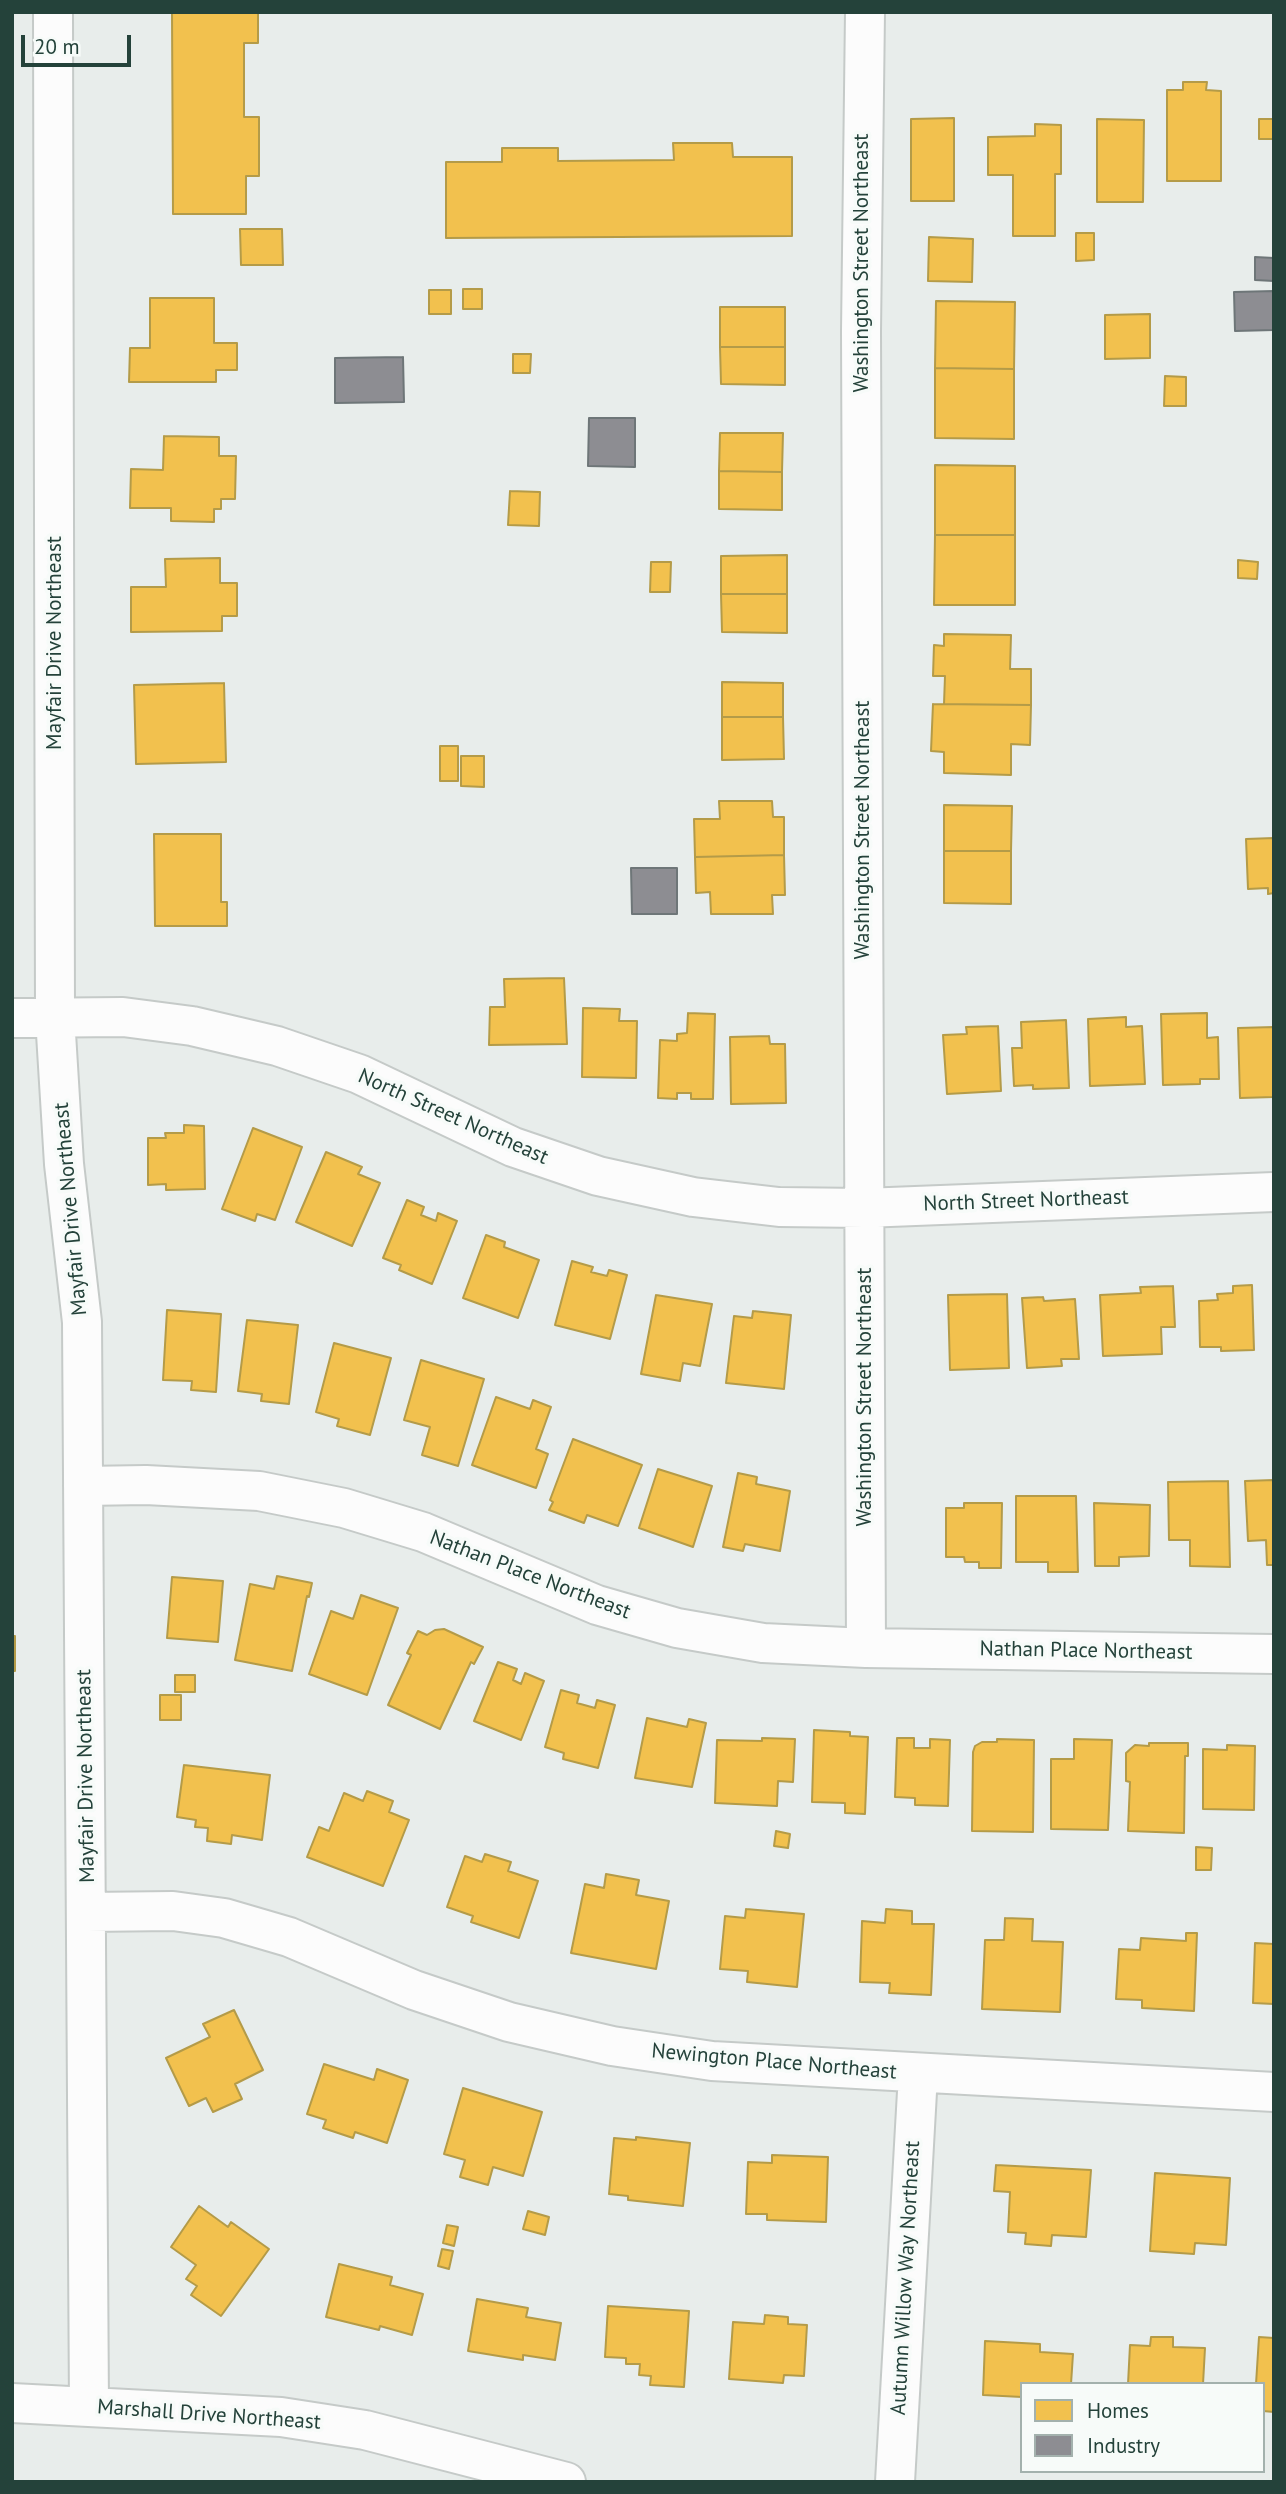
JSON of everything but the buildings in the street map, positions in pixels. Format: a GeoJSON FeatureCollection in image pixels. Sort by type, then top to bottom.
{"type":"FeatureCollection","features":[{"type":"Feature","properties":{"kind":"street","name":"Mayfair Drive Northeast"},"geometry":{"type":"LineString","coordinates":[[53,12],[55,1017],[64,1164],[82,1322],[89,2406]]}},
{"type":"Feature","properties":{"kind":"street","name":"Washington Street Northeast"},"geometry":{"type":"LineString","coordinates":[[865,12],[861,331],[866,1648]]}},
{"type":"Feature","properties":{"kind":"street","name":"North Street Northeast"},"geometry":{"type":"LineString","coordinates":[[12,1018],[123,1017],[192,1026],[277,1046],[359,1074],[513,1147],[598,1176],[693,1197],[779,1207],[864,1208],[1274,1192]]}},
{"type":"Feature","properties":{"kind":"street","name":"Nathan Place Northeast"},"geometry":{"type":"LineString","coordinates":[[83,1486],[146,1485],[259,1491],[344,1508],[423,1532],[597,1605],[677,1628],[763,1643],[866,1648],[1274,1654]]}},
{"type":"Feature","properties":{"kind":"street","name":"Newington Place Northeast"},"geometry":{"type":"LineString","coordinates":[[87,1913],[173,1911],[224,1918],[289,1937],[438,1998],[509,2022],[612,2046],[712,2061],[1274,2092]]}},
{"type":"Feature","properties":{"kind":"street","name":"Autumn Willow Way Northeast"},"geometry":{"type":"LineString","coordinates":[[895,2482],[918,2074]]}},
{"type":"Feature","properties":{"kind":"street","name":"Marshall Drive Northeast"},"geometry":{"type":"LineString","coordinates":[[12,2403],[281,2417],[365,2430],[566,2482]]}}]}
